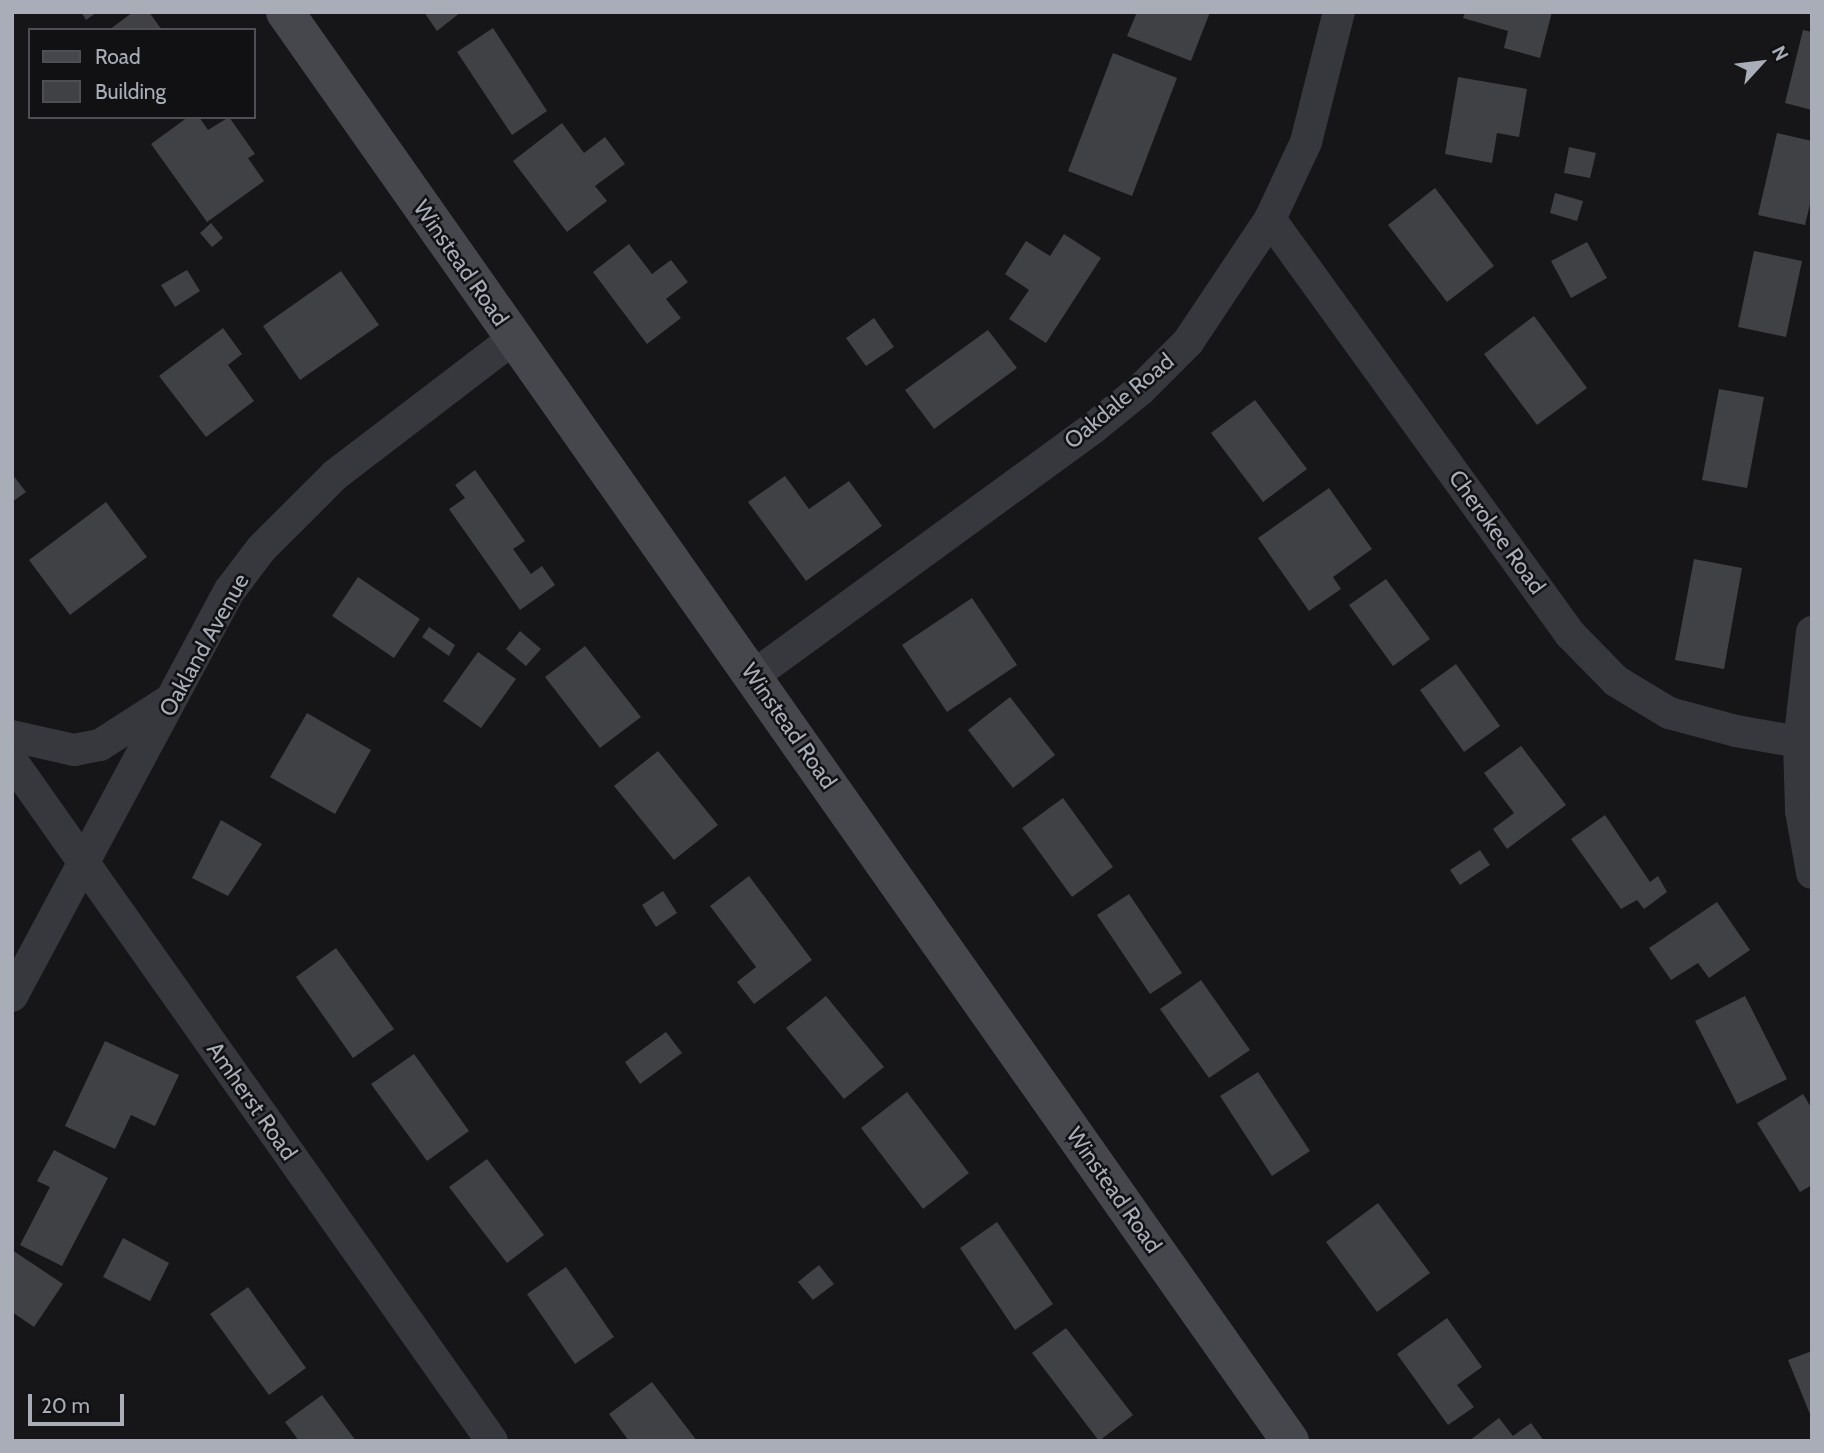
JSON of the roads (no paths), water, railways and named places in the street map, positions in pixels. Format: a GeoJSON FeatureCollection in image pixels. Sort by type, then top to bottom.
{"type":"FeatureCollection","features":[{"type":"Feature","properties":{"kind":"street","name":"Winstead Road"},"geometry":{"type":"LineString","coordinates":[[285,12],[1290,1441]]}},
{"type":"Feature","properties":{"kind":"street","name":"Oakdale Road"},"geometry":{"type":"LineString","coordinates":[[753,676],[1140,390],[1188,342],[1270,219],[1306,142],[1339,12]]}},
{"type":"Feature","properties":{"kind":"street","name":"Cherokee Road"},"geometry":{"type":"LineString","coordinates":[[1270,219],[1570,634],[1616,681],[1669,713],[1736,731],[1799,742]]}},
{"type":"Feature","properties":{"kind":"street","name":"Oakland Avenue"},"geometry":{"type":"LineString","coordinates":[[12,996],[175,697],[230,590],[261,549],[371,446],[514,338]]}},
{"type":"Feature","properties":{"kind":"street"},"geometry":{"type":"LineString","coordinates":[[1812,632],[1799,742],[1801,811],[1812,873]]}},
{"type":"Feature","properties":{"kind":"street"},"geometry":{"type":"LineString","coordinates":[[12,736],[74,750],[100,745],[175,697]]}},
{"type":"Feature","properties":{"kind":"street","name":"Amherst Road"},"geometry":{"type":"LineString","coordinates":[[12,761],[492,1441]]}}]}
